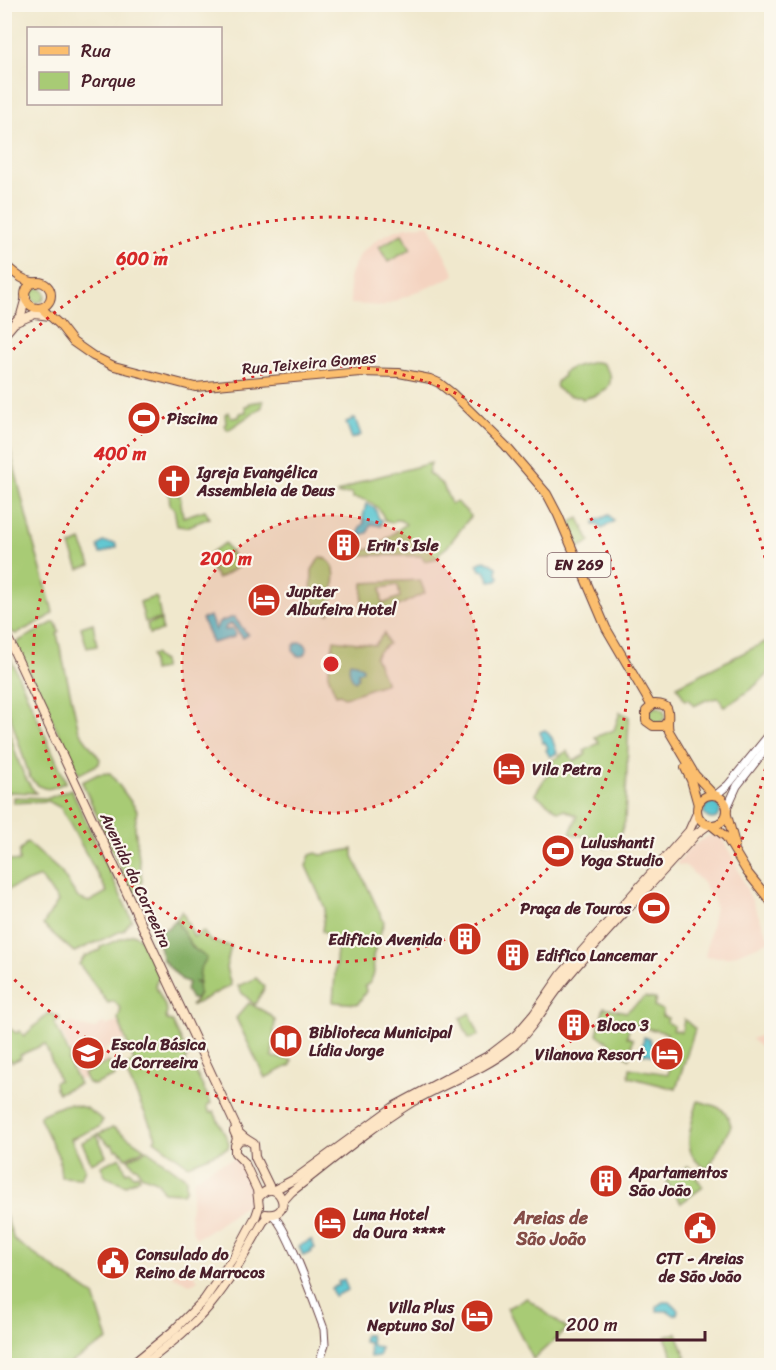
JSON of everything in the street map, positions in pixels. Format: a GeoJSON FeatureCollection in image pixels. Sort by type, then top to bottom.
{"type":"FeatureCollection","features":[{"type":"Feature","properties":{"kind":"main road","name":"EN 269"},"geometry":{"type":"LineString","coordinates":[[4,265],[27,281],[47,285],[51,297]]}},
{"type":"Feature","properties":{"kind":"main road","name":"EN 269"},"geometry":{"type":"LineString","coordinates":[[4,265],[31,306],[39,308]]}},
{"type":"Feature","properties":{"kind":"main road"},"geometry":{"type":"LineString","coordinates":[[4,335],[21,315],[29,287],[37,283]]}},
{"type":"Feature","properties":{"kind":"main road"},"geometry":{"type":"LineString","coordinates":[[15,323],[47,304],[51,297]]}},
{"type":"Feature","properties":{"kind":"main road","name":"Rua Teixeira Gomes"},"geometry":{"type":"LineString","coordinates":[[51,297],[51,305],[59,324]]}},
{"type":"Feature","properties":{"kind":"main road","name":"Rua Teixeira Gomes"},"geometry":{"type":"LineString","coordinates":[[39,308],[59,324],[73,342],[104,362],[195,387],[375,372],[415,375],[439,383],[505,445],[547,494],[606,628],[651,705]]}},
{"type":"Feature","properties":{"kind":"main road"},"geometry":{"type":"LineString","coordinates":[[15,323],[35,314],[50,316]]}},
{"type":"Feature","properties":{"kind":"main road","name":"Avenida da Correeira"},"geometry":{"type":"LineString","coordinates":[[4,630],[238,1130],[246,1139]]}},
{"type":"Feature","properties":{"kind":"main road","name":"Avenida da Correeira"},"geometry":{"type":"LineString","coordinates":[[4,637],[234,1130],[237,1138],[235,1146]]}},
{"type":"Feature","properties":{"kind":"main road","name":"EN 269"},"geometry":{"type":"LineString","coordinates":[[757,885],[734,842],[723,799],[702,783],[693,770],[669,731],[669,714],[664,706],[658,703],[651,705],[646,711],[645,718],[651,725],[659,727],[666,735],[689,775],[701,821],[718,829],[726,837],[757,885],[771,903]]}},
{"type":"Feature","properties":{"kind":"main road"},"geometry":{"type":"LineString","coordinates":[[659,727],[668,720]]}},
{"type":"Feature","properties":{"kind":"main road"},"geometry":{"type":"LineString","coordinates":[[259,1197],[264,1192],[296,1179],[394,1106],[490,1055],[516,1035],[534,1014],[561,975],[689,831],[702,798],[715,795]]}},
{"type":"Feature","properties":{"kind":"main road"},"geometry":{"type":"LineString","coordinates":[[142,1365],[171,1343],[210,1305],[227,1283],[263,1222],[282,1205],[291,1192],[392,1115],[493,1060],[514,1045],[537,1020],[560,985],[594,945],[696,834],[710,825],[720,823],[727,811]]}},
{"type":"Feature","properties":{"kind":"main road"},"geometry":{"type":"LineString","coordinates":[[130,1365],[172,1332],[204,1300],[235,1255],[256,1216],[259,1197],[240,1158],[235,1153],[235,1146],[239,1140],[246,1139],[254,1144],[255,1158],[272,1190],[280,1194],[282,1205]]}},
{"type":"Feature","properties":{"kind":"main road"},"geometry":{"type":"LineString","coordinates":[[240,1158],[250,1158],[254,1152]]}},
{"type":"Feature","properties":{"kind":"main road"},"geometry":{"type":"LineString","coordinates":[[259,1207],[270,1215]]}},
{"type":"Feature","properties":{"kind":"street"},"geometry":{"type":"LineString","coordinates":[[715,795],[732,779],[771,730]]}},
{"type":"Feature","properties":{"kind":"street"},"geometry":{"type":"LineString","coordinates":[[727,811],[737,786],[771,741]]}},
{"type":"Feature","properties":{"kind":"street"},"geometry":{"type":"LineString","coordinates":[[702,783],[720,786],[732,779]]}},
{"type":"Feature","properties":{"kind":"street"},"geometry":{"type":"LineString","coordinates":[[282,1205],[285,1233]]}},
{"type":"Feature","properties":{"kind":"street"},"geometry":{"type":"LineString","coordinates":[[270,1215],[276,1217],[285,1233],[324,1329],[325,1345],[318,1365]]}},
{"type":"Feature","properties":{"kind":"shaded area"},"geometry":{"type":"Polygon","coordinates":[[[429,224],[455,275],[382,306],[351,304],[349,280],[351,271],[361,253],[379,238],[394,231],[429,224]]]}},
{"type":"Feature","properties":{"kind":"shaded area"},"geometry":{"type":"Polygon","coordinates":[[[710,835],[721,837],[733,858],[770,941],[729,957],[705,957],[715,907],[713,898],[702,882],[686,866],[676,864],[690,847],[710,835]]]}},
{"type":"Feature","properties":{"kind":"shaded area","name":"Escola Básica de Correeira"},"geometry":{"type":"Polygon","coordinates":[[[117,1021],[126,1039],[104,1050],[115,1076],[94,1085],[88,1083],[85,1078],[79,1080],[70,1061],[72,1055],[60,1028],[63,1029],[71,1023],[94,1029],[104,1022],[106,1026],[117,1021]]]}},
{"type":"Feature","properties":{"kind":"shaded area"},"geometry":{"type":"Polygon","coordinates":[[[763,1034],[771,1041],[771,1056],[751,1039],[763,1034]]]}},
{"type":"Feature","properties":{"kind":"shaded area"},"geometry":{"type":"Polygon","coordinates":[[[234,1159],[242,1163],[255,1193],[254,1199],[196,1238],[190,1215],[194,1179],[214,1166],[234,1159]]]}},
{"type":"Feature","properties":{"kind":"shaded area"},"geometry":{"type":"Polygon","coordinates":[[[183,1261],[198,1280],[190,1284],[172,1276],[183,1261]]]}},
{"type":"Feature","properties":{"kind":"green space"},"geometry":{"type":"Polygon","coordinates":[[[402,234],[411,249],[388,262],[379,247],[402,234]]]}},
{"type":"Feature","properties":{"kind":"green space"},"geometry":{"type":"Polygon","coordinates":[[[35,288],[41,288],[45,295],[41,302],[35,302],[31,298],[31,292],[35,288]]]}},
{"type":"Feature","properties":{"kind":"green space"},"geometry":{"type":"Polygon","coordinates":[[[595,362],[602,363],[610,374],[611,380],[603,392],[582,399],[565,394],[557,388],[556,384],[564,376],[563,373],[574,367],[595,362]]]}},
{"type":"Feature","properties":{"kind":"green space"},"geometry":{"type":"Polygon","coordinates":[[[263,401],[262,407],[228,430],[224,425],[226,424],[225,414],[229,412],[231,418],[239,417],[240,413],[246,412],[245,406],[249,403],[263,401]]]}},
{"type":"Feature","properties":{"kind":"green space"},"geometry":{"type":"Polygon","coordinates":[[[4,424],[53,613],[16,634],[9,631],[4,622],[4,424]]]}},
{"type":"Feature","properties":{"kind":"green space"},"geometry":{"type":"Polygon","coordinates":[[[431,463],[428,473],[443,485],[451,504],[457,502],[471,516],[447,547],[439,553],[439,558],[425,561],[421,556],[361,555],[361,552],[378,545],[406,524],[400,520],[392,523],[385,521],[377,507],[369,501],[353,498],[352,493],[339,495],[337,493],[365,480],[431,463]]]}},
{"type":"Feature","properties":{"kind":"green space"},"geometry":{"type":"Polygon","coordinates":[[[169,493],[180,495],[183,517],[205,510],[209,518],[187,527],[177,526],[174,508],[170,506],[169,493]]]}},
{"type":"Feature","properties":{"kind":"green space"},"geometry":{"type":"Polygon","coordinates":[[[579,518],[590,542],[578,548],[567,524],[579,518]]]}},
{"type":"Feature","properties":{"kind":"green space"},"geometry":{"type":"Polygon","coordinates":[[[81,541],[91,565],[79,569],[70,546],[81,541]]]}},
{"type":"Feature","properties":{"kind":"green space"},"geometry":{"type":"Polygon","coordinates":[[[225,543],[239,566],[218,579],[204,557],[225,543]]]}},
{"type":"Feature","properties":{"kind":"green space"},"geometry":{"type":"Polygon","coordinates":[[[320,557],[332,564],[335,577],[330,607],[327,609],[330,612],[328,614],[311,600],[312,570],[320,557]]]}},
{"type":"Feature","properties":{"kind":"green space"},"geometry":{"type":"Polygon","coordinates":[[[420,580],[425,593],[382,614],[382,608],[372,609],[362,606],[363,583],[420,580]],[[398,585],[381,588],[382,604],[400,597],[398,585]]]}},
{"type":"Feature","properties":{"kind":"green space"},"geometry":{"type":"Polygon","coordinates":[[[157,598],[161,619],[145,622],[140,602],[157,598]]]}},
{"type":"Feature","properties":{"kind":"green space"},"geometry":{"type":"Polygon","coordinates":[[[161,620],[162,631],[149,634],[147,624],[161,620]]]}},
{"type":"Feature","properties":{"kind":"green space"},"geometry":{"type":"Polygon","coordinates":[[[54,622],[59,632],[57,634],[79,731],[100,759],[99,764],[79,774],[16,647],[19,641],[54,622]]]}},
{"type":"Feature","properties":{"kind":"green space"},"geometry":{"type":"Polygon","coordinates":[[[93,623],[97,646],[87,648],[81,627],[93,623]]]}},
{"type":"Feature","properties":{"kind":"green space"},"geometry":{"type":"Polygon","coordinates":[[[384,633],[388,644],[375,657],[386,683],[349,696],[336,695],[328,675],[334,640],[375,645],[384,633]]]}},
{"type":"Feature","properties":{"kind":"green space"},"geometry":{"type":"Polygon","coordinates":[[[765,642],[771,643],[772,665],[764,678],[743,695],[724,707],[719,698],[706,700],[694,706],[689,699],[685,700],[677,686],[765,642]]]}},
{"type":"Feature","properties":{"kind":"green space"},"geometry":{"type":"Polygon","coordinates":[[[5,646],[66,782],[56,787],[43,788],[30,778],[5,700],[5,646]]]}},
{"type":"Feature","properties":{"kind":"green space"},"geometry":{"type":"Polygon","coordinates":[[[155,654],[163,661],[163,669],[153,671],[151,655],[155,654]]]}},
{"type":"Feature","properties":{"kind":"green space"},"geometry":{"type":"Polygon","coordinates":[[[657,707],[665,715],[657,723],[649,715],[657,707]]]}},
{"type":"Feature","properties":{"kind":"green space"},"geometry":{"type":"Polygon","coordinates":[[[620,712],[629,717],[625,821],[617,843],[606,848],[589,837],[570,834],[577,816],[565,810],[558,811],[535,794],[551,769],[549,763],[567,751],[574,761],[586,754],[584,751],[599,743],[595,737],[614,730],[620,712]]]}},
{"type":"Feature","properties":{"kind":"green space"},"geometry":{"type":"Polygon","coordinates":[[[5,714],[20,765],[36,793],[8,792],[5,795],[5,714]]]}},
{"type":"Feature","properties":{"kind":"green space"},"geometry":{"type":"Polygon","coordinates":[[[110,773],[137,810],[135,827],[142,881],[133,897],[82,782],[98,774],[110,773]]]}},
{"type":"Feature","properties":{"kind":"green space"},"geometry":{"type":"Polygon","coordinates":[[[71,789],[132,920],[124,930],[74,952],[43,925],[58,901],[40,877],[4,891],[5,859],[19,862],[19,852],[27,842],[61,872],[78,898],[89,902],[107,892],[61,808],[48,801],[14,803],[14,797],[49,798],[71,789]]]}},
{"type":"Feature","properties":{"kind":"green space"},"geometry":{"type":"Polygon","coordinates":[[[353,849],[353,856],[384,922],[373,956],[374,973],[370,983],[365,986],[366,991],[358,1004],[333,1002],[336,941],[322,931],[325,908],[306,866],[310,855],[353,849]]]}},
{"type":"Feature","properties":{"kind":"green space"},"geometry":{"type":"Polygon","coordinates":[[[182,911],[194,937],[203,931],[210,941],[231,946],[226,968],[231,985],[191,1006],[198,996],[198,953],[182,933],[176,920],[182,911]]]}},
{"type":"Feature","properties":{"kind":"green space"},"geometry":{"type":"Polygon","coordinates":[[[176,920],[193,948],[207,958],[200,969],[199,983],[194,982],[198,984],[199,993],[196,999],[191,999],[186,990],[188,982],[182,980],[163,960],[157,939],[159,928],[166,929],[176,920]]]}},
{"type":"Feature","properties":{"kind":"green space"},"geometry":{"type":"Polygon","coordinates":[[[133,934],[142,939],[159,977],[155,985],[167,1010],[167,1020],[172,1021],[188,1055],[184,1063],[193,1067],[211,1103],[207,1106],[210,1113],[214,1112],[229,1143],[228,1148],[188,1165],[154,1140],[156,1137],[124,1068],[134,1061],[118,1019],[121,1009],[114,1001],[108,1003],[79,964],[85,956],[100,950],[100,947],[133,934]]]}},
{"type":"Feature","properties":{"kind":"green space"},"geometry":{"type":"Polygon","coordinates":[[[256,978],[265,987],[255,1005],[238,986],[256,978]]]}},
{"type":"Feature","properties":{"kind":"green space"},"geometry":{"type":"Polygon","coordinates":[[[645,997],[656,999],[654,1007],[663,1010],[662,1016],[668,1018],[667,1022],[674,1026],[673,1030],[682,1032],[684,1019],[695,1029],[676,1089],[629,1077],[630,1068],[668,1074],[675,1043],[666,1041],[667,1033],[630,1024],[627,1037],[633,1039],[629,1058],[597,1034],[604,1007],[626,1012],[645,997]]]}},
{"type":"Feature","properties":{"kind":"green space"},"geometry":{"type":"Polygon","coordinates":[[[249,1003],[275,1020],[272,1057],[292,1060],[291,1065],[265,1078],[236,1018],[249,1003]]]}},
{"type":"Feature","properties":{"kind":"green space"},"geometry":{"type":"Polygon","coordinates":[[[49,1013],[60,1019],[54,1022],[70,1056],[68,1061],[79,1084],[58,1093],[54,1082],[59,1080],[45,1044],[20,1055],[21,1058],[5,1062],[5,1025],[16,1033],[20,1031],[24,1036],[49,1013]]]}},
{"type":"Feature","properties":{"kind":"green space"},"geometry":{"type":"Polygon","coordinates":[[[470,1013],[479,1035],[469,1039],[460,1018],[470,1013]]]}},
{"type":"Feature","properties":{"kind":"green space"},"geometry":{"type":"Polygon","coordinates":[[[109,1062],[115,1076],[94,1085],[88,1083],[83,1074],[109,1062]]]}},
{"type":"Feature","properties":{"kind":"green space"},"geometry":{"type":"Polygon","coordinates":[[[698,1101],[715,1106],[727,1114],[731,1126],[708,1169],[693,1156],[690,1148],[690,1130],[698,1101]]]}},
{"type":"Feature","properties":{"kind":"green space"},"geometry":{"type":"Polygon","coordinates":[[[70,1104],[86,1108],[103,1120],[99,1127],[71,1139],[85,1169],[81,1178],[61,1177],[59,1158],[40,1118],[40,1115],[70,1104]]]}},
{"type":"Feature","properties":{"kind":"green space"},"geometry":{"type":"Polygon","coordinates":[[[113,1127],[145,1149],[126,1158],[119,1149],[115,1150],[112,1144],[110,1145],[98,1134],[113,1127]]]}},
{"type":"Feature","properties":{"kind":"green space"},"geometry":{"type":"Polygon","coordinates":[[[97,1135],[106,1156],[91,1163],[82,1142],[97,1135]]]}},
{"type":"Feature","properties":{"kind":"green space"},"geometry":{"type":"Polygon","coordinates":[[[147,1150],[186,1178],[186,1189],[183,1193],[163,1192],[158,1182],[141,1175],[137,1167],[128,1159],[147,1150]]]}},
{"type":"Feature","properties":{"kind":"green space"},"geometry":{"type":"Polygon","coordinates":[[[120,1157],[126,1172],[130,1171],[133,1176],[138,1174],[140,1178],[126,1185],[106,1177],[101,1166],[120,1157]]]}},
{"type":"Feature","properties":{"kind":"green space"},"geometry":{"type":"Polygon","coordinates":[[[688,1166],[703,1187],[681,1203],[667,1180],[688,1166]]]}},
{"type":"Feature","properties":{"kind":"green space"},"geometry":{"type":"Polygon","coordinates":[[[5,1213],[14,1240],[94,1296],[108,1340],[67,1365],[10,1365],[5,1358],[5,1213]]]}},
{"type":"Feature","properties":{"kind":"green space"},"geometry":{"type":"Polygon","coordinates":[[[527,1298],[567,1329],[533,1359],[507,1308],[527,1298]]]}},
{"type":"Feature","properties":{"kind":"green space"},"geometry":{"type":"Polygon","coordinates":[[[677,1333],[686,1357],[675,1361],[665,1337],[677,1333]]]}},
{"type":"Feature","properties":{"kind":"water"},"geometry":{"type":"Polygon","coordinates":[[[355,418],[361,435],[352,439],[346,422],[355,418]]]}},
{"type":"Feature","properties":{"kind":"water"},"geometry":{"type":"Polygon","coordinates":[[[366,504],[375,508],[379,519],[382,520],[381,526],[371,524],[368,533],[361,535],[359,533],[364,523],[366,504]]]}},
{"type":"Feature","properties":{"kind":"water"},"geometry":{"type":"Polygon","coordinates":[[[609,515],[614,521],[602,529],[594,525],[595,521],[609,515]]]}},
{"type":"Feature","properties":{"kind":"water"},"geometry":{"type":"Polygon","coordinates":[[[103,542],[115,543],[117,547],[100,554],[98,546],[103,542]]]}},
{"type":"Feature","properties":{"kind":"water"},"geometry":{"type":"Polygon","coordinates":[[[485,560],[497,567],[498,580],[490,581],[485,571],[480,570],[477,564],[485,560]]]}},
{"type":"Feature","properties":{"kind":"water"},"geometry":{"type":"Polygon","coordinates":[[[210,616],[215,630],[219,622],[234,617],[248,635],[243,638],[232,624],[226,626],[225,630],[233,629],[234,637],[212,643],[202,619],[210,616]]]}},
{"type":"Feature","properties":{"kind":"water"},"geometry":{"type":"Polygon","coordinates":[[[300,642],[305,644],[307,649],[305,654],[300,656],[295,654],[293,649],[295,644],[300,642]]]}},
{"type":"Feature","properties":{"kind":"water"},"geometry":{"type":"Polygon","coordinates":[[[350,662],[363,668],[355,681],[350,673],[350,662]]]}},
{"type":"Feature","properties":{"kind":"water"},"geometry":{"type":"Polygon","coordinates":[[[545,730],[552,738],[557,753],[550,757],[540,732],[545,730]]]}},
{"type":"Feature","properties":{"kind":"water"},"geometry":{"type":"Polygon","coordinates":[[[712,803],[720,811],[712,819],[704,811],[712,803]]]}},
{"type":"Feature","properties":{"kind":"water"},"geometry":{"type":"Polygon","coordinates":[[[644,1037],[650,1039],[650,1043],[665,1046],[663,1063],[655,1061],[655,1056],[641,1053],[644,1037]]]}},
{"type":"Feature","properties":{"kind":"water"},"geometry":{"type":"Polygon","coordinates":[[[311,1240],[315,1248],[303,1256],[299,1246],[311,1240]]]}},
{"type":"Feature","properties":{"kind":"water"},"geometry":{"type":"Polygon","coordinates":[[[344,1279],[348,1290],[334,1296],[331,1288],[339,1285],[338,1282],[344,1279]]]}},
{"type":"Feature","properties":{"kind":"water"},"geometry":{"type":"Polygon","coordinates":[[[663,1302],[670,1302],[678,1310],[677,1314],[657,1311],[657,1306],[663,1302]]]}},
{"type":"Feature","properties":{"kind":"water"},"geometry":{"type":"Polygon","coordinates":[[[364,1335],[370,1335],[372,1346],[380,1347],[379,1356],[370,1357],[369,1343],[363,1342],[364,1335]]]}},
{"type":"Feature","properties":{"kind":"place","name":"Piscina"},"geometry":{"type":"Point","coordinates":[144,418]}},
{"type":"Feature","properties":{"kind":"place","name":"Igreja Evangélica Assembleia de Deus"},"geometry":{"type":"Point","coordinates":[174,481]}},
{"type":"Feature","properties":{"kind":"place","name":"Erin's Isle"},"geometry":{"type":"Point","coordinates":[344,545]}},
{"type":"Feature","properties":{"kind":"place","name":"Jupiter Albufeira Hotel"},"geometry":{"type":"Point","coordinates":[264,600]}},
{"type":"Feature","properties":{"kind":"place","name":"Vila Petra"},"geometry":{"type":"Point","coordinates":[509,769]}},
{"type":"Feature","properties":{"kind":"place","name":"Lulushanti Yoga Studio"},"geometry":{"type":"Point","coordinates":[558,851]}},
{"type":"Feature","properties":{"kind":"place","name":"Praça de Touros"},"geometry":{"type":"Point","coordinates":[654,908]}},
{"type":"Feature","properties":{"kind":"place","name":"Edificio Avenida"},"geometry":{"type":"Point","coordinates":[465,939]}},
{"type":"Feature","properties":{"kind":"place","name":"Edifico Lancemar"},"geometry":{"type":"Point","coordinates":[513,955]}},
{"type":"Feature","properties":{"kind":"place","name":"Bloco 3"},"geometry":{"type":"Point","coordinates":[574,1025]}},
{"type":"Feature","properties":{"kind":"place","name":"Biblioteca Municipal Lídia Jorge"},"geometry":{"type":"Point","coordinates":[286,1041]}},
{"type":"Feature","properties":{"kind":"place","name":"Escola Básica de Correeira"},"geometry":{"type":"Point","coordinates":[88,1053]}},
{"type":"Feature","properties":{"kind":"place","name":"Vilanova Resort"},"geometry":{"type":"Point","coordinates":[667,1054]}},
{"type":"Feature","properties":{"kind":"place","name":"Apartamentos São João"},"geometry":{"type":"Point","coordinates":[606,1181]}},
{"type":"Feature","properties":{"kind":"place","name":"Luna Hotel da Oura ****"},"geometry":{"type":"Point","coordinates":[330,1223]}},
{"type":"Feature","properties":{"kind":"place","name":"CTT - Areias de São João"},"geometry":{"type":"Point","coordinates":[700,1228]}},
{"type":"Feature","properties":{"kind":"place","name":"Consulado do Reino de Marrocos"},"geometry":{"type":"Point","coordinates":[113,1263]}},
{"type":"Feature","properties":{"kind":"place","name":"Villa Plus Neptuno Sol"},"geometry":{"type":"Point","coordinates":[477,1316]}},
{"type":"Feature","properties":{"kind":"district","name":"Areias de São João"},"geometry":{"type":"Point","coordinates":[551,1228]}}]}
